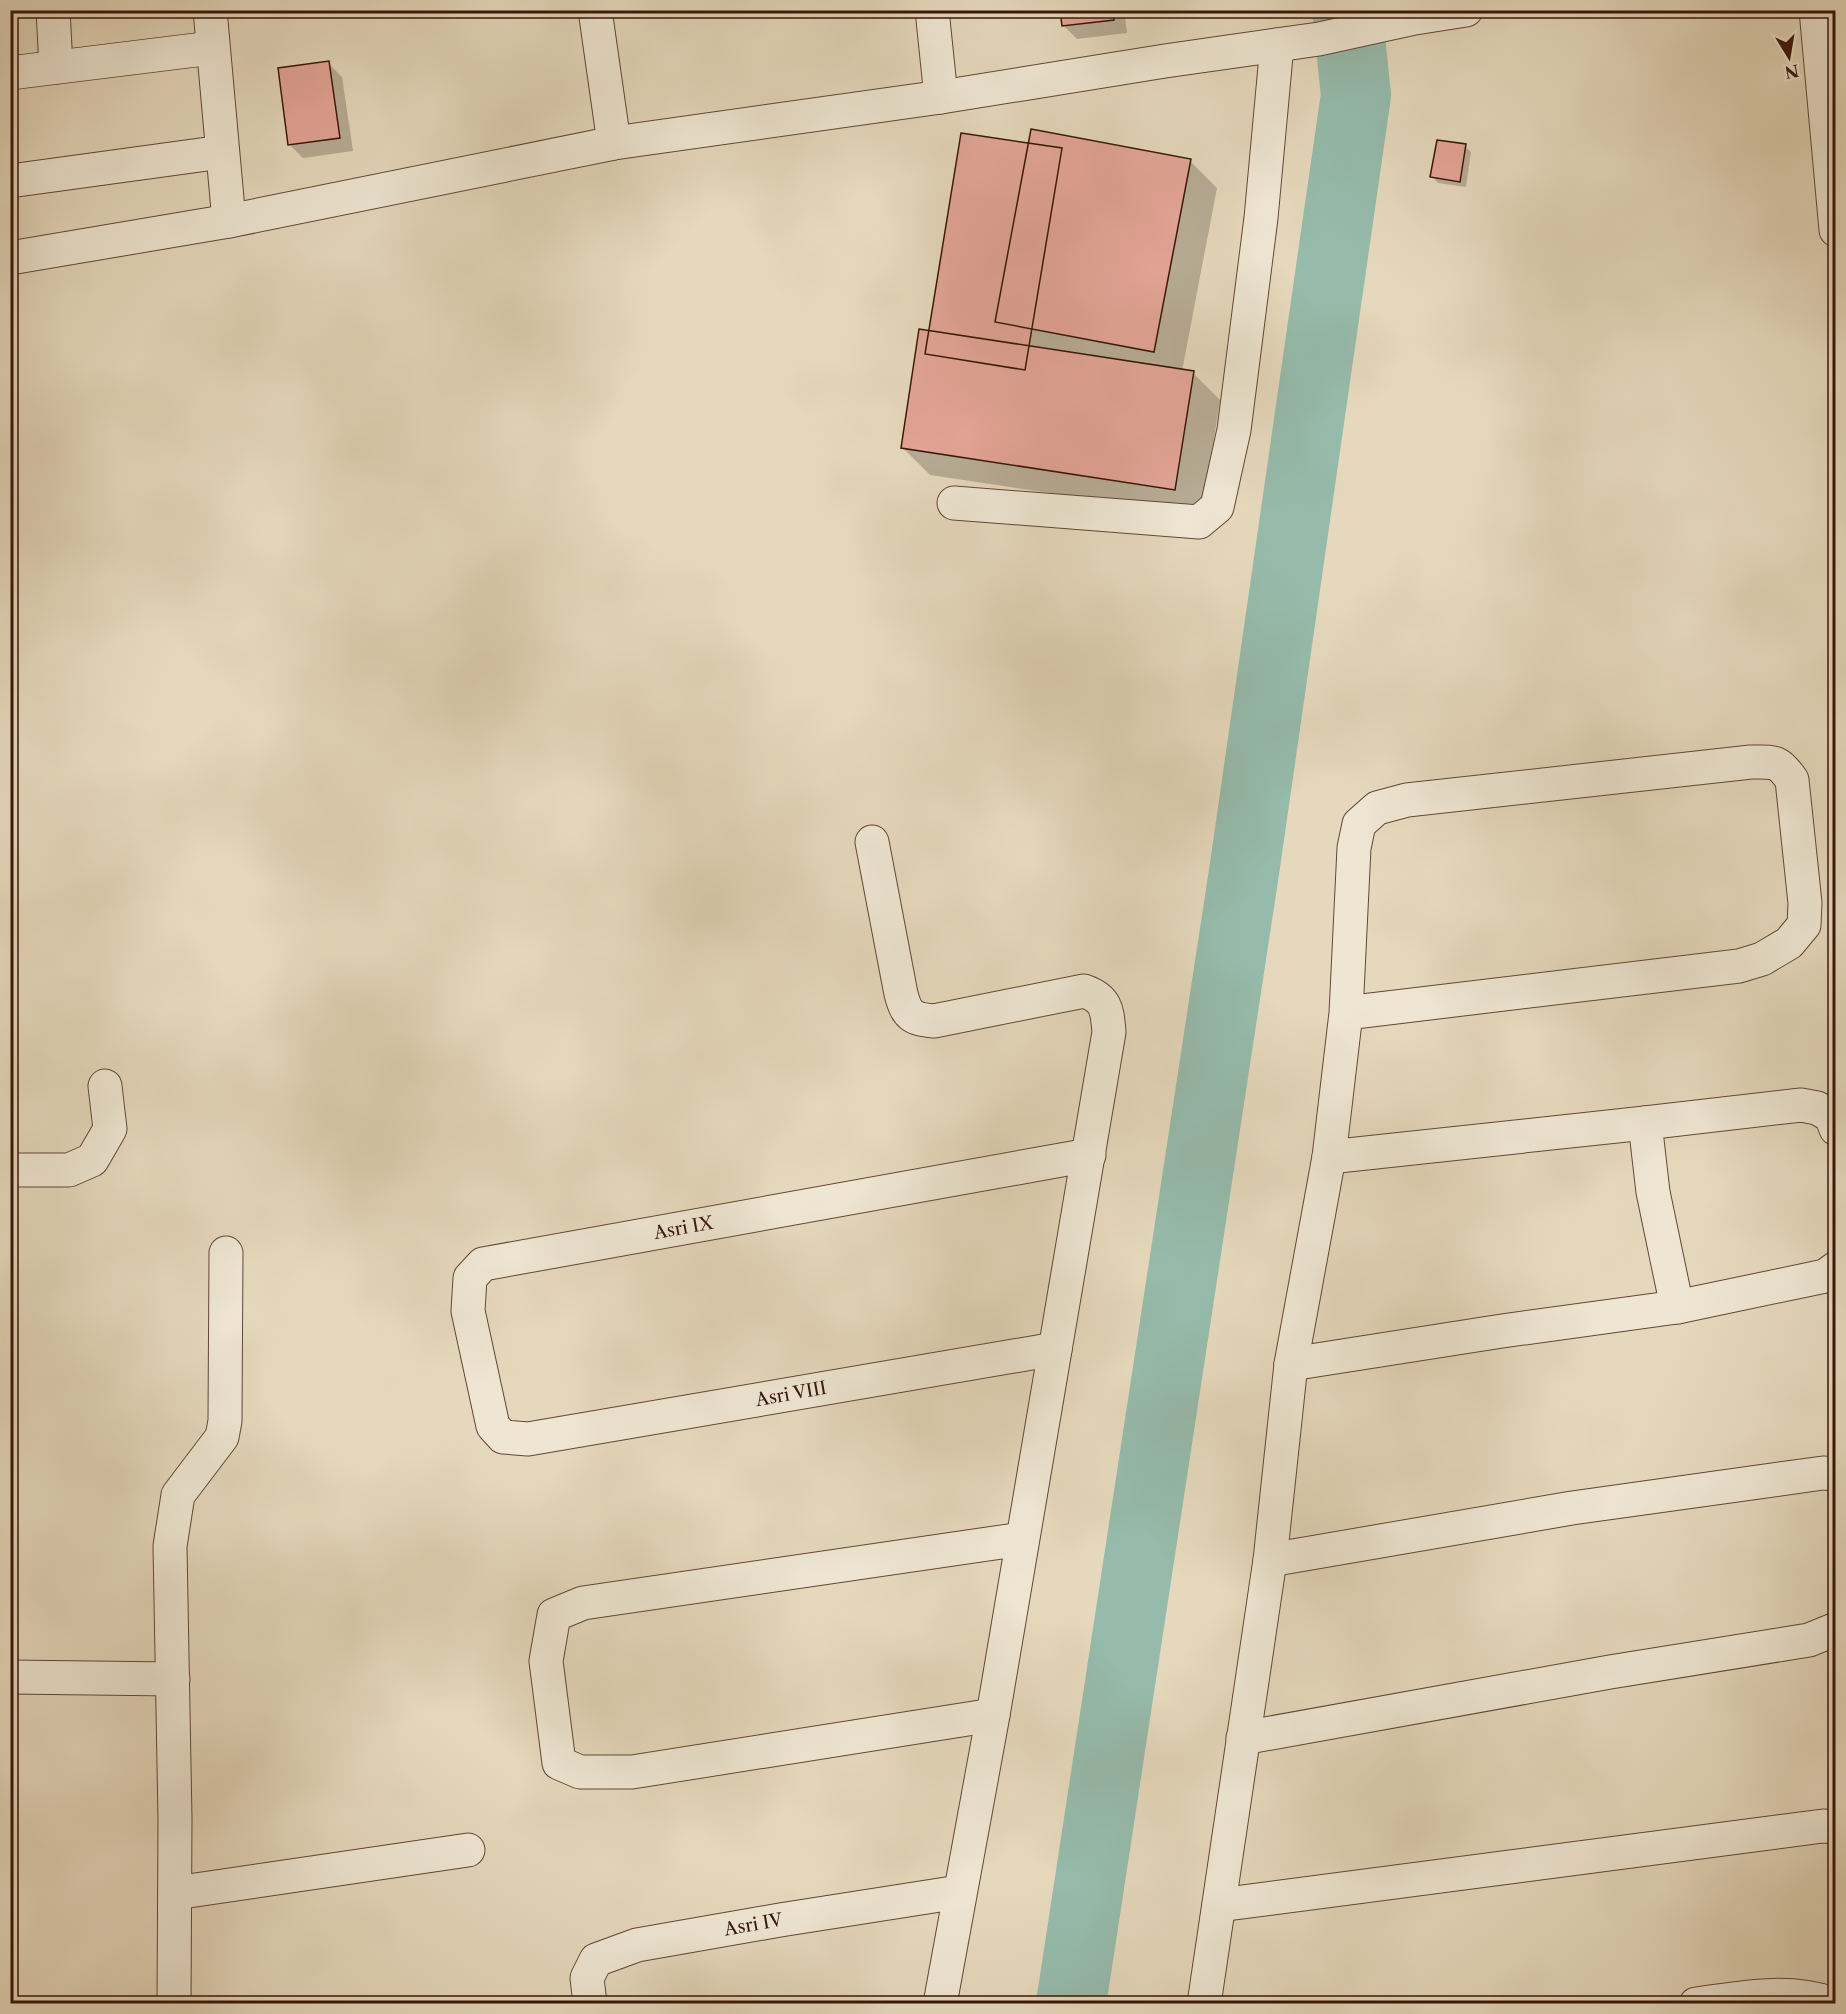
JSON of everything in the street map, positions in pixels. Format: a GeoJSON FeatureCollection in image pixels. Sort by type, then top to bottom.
{"type":"FeatureCollection","features":[{"type":"Feature","properties":{"kind":"street"},"geometry":{"type":"LineString","coordinates":[[53,10],[56,67]]}},
{"type":"Feature","properties":{"kind":"street"},"geometry":{"type":"LineString","coordinates":[[210,10],[229,221]]}},
{"type":"Feature","properties":{"kind":"street"},"geometry":{"type":"LineString","coordinates":[[595,10],[614,143]]}},
{"type":"Feature","properties":{"kind":"street"},"geometry":{"type":"LineString","coordinates":[[932,10],[941,97]]}},
{"type":"Feature","properties":{"kind":"street"},"geometry":{"type":"LineString","coordinates":[[10,258],[229,221],[614,143],[941,97],[1319,39],[1415,18],[1466,10]]}},
{"type":"Feature","properties":{"kind":"street"},"geometry":{"type":"LineString","coordinates":[[1816,10],[1836,230]]}},
{"type":"Feature","properties":{"kind":"street"},"geometry":{"type":"LineString","coordinates":[[954,503],[1199,522],[1217,507],[1236,418],[1261,218],[1277,45]]}},
{"type":"Feature","properties":{"kind":"street"},"geometry":{"type":"LineString","coordinates":[[10,73],[212,48]]}},
{"type":"Feature","properties":{"kind":"street"},"geometry":{"type":"LineString","coordinates":[[10,181],[222,152]]}},
{"type":"Feature","properties":{"kind":"street"},"geometry":{"type":"LineString","coordinates":[[1204,2004],[1270,1560],[1291,1364],[1329,1157],[1346,1013],[1354,848],[1359,824],[1377,808],[1407,800],[1751,762],[1772,762],[1782,765],[1792,780],[1804,903],[1804,925],[1789,943],[1762,959],[1739,966],[1346,1013]]}},
{"type":"Feature","properties":{"kind":"street"},"geometry":{"type":"LineString","coordinates":[[872,842],[901,994],[905,1009],[910,1015],[934,1021],[1084,991],[1094,995],[1107,1007],[1110,1032],[993,1715],[940,2004]]}},
{"type":"Feature","properties":{"kind":"street"},"geometry":{"type":"LineString","coordinates":[[10,1170],[69,1170],[92,1161],[110,1129],[105,1086]]}},
{"type":"Feature","properties":{"kind":"street"},"geometry":{"type":"LineString","coordinates":[[1329,1157],[1702,1118],[1801,1105],[1816,1108],[1831,1116],[1836,1129]]}},
{"type":"Feature","properties":{"kind":"street"},"geometry":{"type":"LineString","coordinates":[[1645,1123],[1653,1192],[1677,1307]]}},
{"type":"Feature","properties":{"kind":"street","name":"Asri IX"},"geometry":{"type":"LineString","coordinates":[[528,1438],[503,1437],[493,1426],[468,1311],[470,1278],[483,1264],[1089,1155]]}},
{"type":"Feature","properties":{"kind":"street"},"geometry":{"type":"LineString","coordinates":[[174,2004],[175,1893],[170,1546],[178,1495],[222,1437],[225,1421],[226,1253]]}},
{"type":"Feature","properties":{"kind":"street"},"geometry":{"type":"LineString","coordinates":[[1291,1364],[1502,1331],[1677,1307],[1825,1276],[1836,1268]]}},
{"type":"Feature","properties":{"kind":"street","name":"Asri VIII"},"geometry":{"type":"LineString","coordinates":[[528,1438],[1055,1349]]}},
{"type":"Feature","properties":{"kind":"street"},"geometry":{"type":"LineString","coordinates":[[1270,1560],[1572,1508],[1823,1473],[1836,1474]]}},
{"type":"Feature","properties":{"kind":"street"},"geometry":{"type":"LineString","coordinates":[[993,1715],[632,1772],[580,1772],[559,1763],[546,1661],[554,1615],[583,1603],[1022,1539]]}},
{"type":"Feature","properties":{"kind":"street"},"geometry":{"type":"LineString","coordinates":[[1243,1737],[1599,1674],[1809,1640],[1836,1629]]}},
{"type":"Feature","properties":{"kind":"street"},"geometry":{"type":"LineString","coordinates":[[10,1677],[173,1679]]}},
{"type":"Feature","properties":{"kind":"street"},"geometry":{"type":"LineString","coordinates":[[1219,1905],[1823,1826],[1836,1827]]}},
{"type":"Feature","properties":{"kind":"street"},"geometry":{"type":"LineString","coordinates":[[175,1893],[468,1850]]}},
{"type":"Feature","properties":{"kind":"street","name":"Asri IV"},"geometry":{"type":"LineString","coordinates":[[590,2004],[587,1978],[596,1960],[637,1945],[959,1892]]}},
{"type":"Feature","properties":{"kind":"street"},"geometry":{"type":"LineString","coordinates":[[1696,2004],[1773,1995],[1817,1998],[1833,2004]]}},
{"type":"Feature","properties":{"kind":"building"},"geometry":{"type":"Polygon","coordinates":[[[1060,10],[1113,10],[1114,20],[1062,26],[1060,10]]]}},
{"type":"Feature","properties":{"kind":"building"},"geometry":{"type":"Polygon","coordinates":[[[329,61],[340,138],[288,145],[278,68],[329,61]]]}},
{"type":"Feature","properties":{"kind":"building"},"geometry":{"type":"Polygon","coordinates":[[[1031,129],[1191,159],[1154,352],[995,322],[1031,129]]]}},
{"type":"Feature","properties":{"kind":"building"},"geometry":{"type":"Polygon","coordinates":[[[961,133],[1062,148],[1025,370],[925,354],[961,133]]]}},
{"type":"Feature","properties":{"kind":"building"},"geometry":{"type":"Polygon","coordinates":[[[1437,140],[1466,144],[1460,182],[1430,177],[1437,140]]]}},
{"type":"Feature","properties":{"kind":"building"},"geometry":{"type":"Polygon","coordinates":[[[919,329],[1194,371],[1175,490],[901,448],[919,329]]]}},
{"type":"Feature","properties":{"kind":"waterway"},"geometry":{"type":"LineString","coordinates":[[1071,2004],[1244,872],[1356,95],[1347,10]]}}]}
